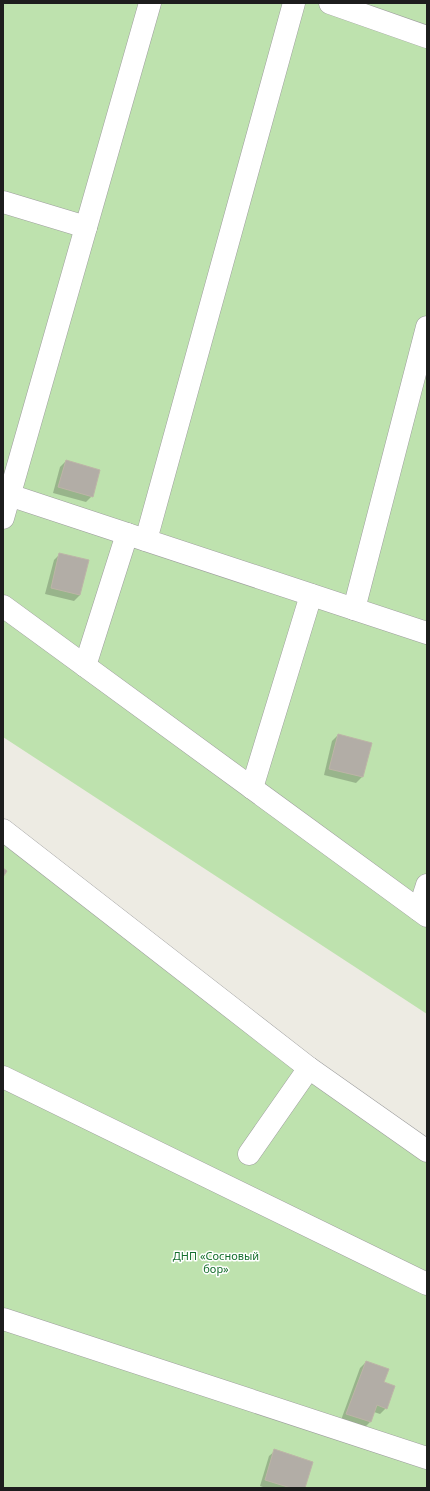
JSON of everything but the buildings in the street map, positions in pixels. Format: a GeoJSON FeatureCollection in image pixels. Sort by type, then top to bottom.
{"type":"FeatureCollection","features":[{"type":"Feature","properties":{"kind":"lane"},"geometry":{"type":"LineString","coordinates":[[3,518],[6,494],[86,227],[150,3]]}},
{"type":"Feature","properties":{"kind":"lane"},"geometry":{"type":"LineString","coordinates":[[85,666],[136,537],[294,3]]}},
{"type":"Feature","properties":{"kind":"lane"},"geometry":{"type":"LineString","coordinates":[[330,3],[427,37]]}},
{"type":"Feature","properties":{"kind":"lane"},"geometry":{"type":"LineString","coordinates":[[3,202],[86,227]]}},
{"type":"Feature","properties":{"kind":"lane"},"geometry":{"type":"LineString","coordinates":[[354,609],[427,328]]}},
{"type":"Feature","properties":{"kind":"lane"},"geometry":{"type":"LineString","coordinates":[[6,494],[427,633]]}},
{"type":"Feature","properties":{"kind":"lane"},"geometry":{"type":"LineString","coordinates":[[252,788],[311,595]]}},
{"type":"Feature","properties":{"kind":"lane"},"geometry":{"type":"LineString","coordinates":[[3,606],[423,913],[427,885]]}},
{"type":"Feature","properties":{"kind":"lane"},"geometry":{"type":"LineString","coordinates":[[3,830],[309,1068],[427,1151]]}},
{"type":"Feature","properties":{"kind":"lane"},"geometry":{"type":"LineString","coordinates":[[249,1154],[309,1068]]}},
{"type":"Feature","properties":{"kind":"lane"},"geometry":{"type":"LineString","coordinates":[[3,1077],[427,1284]]}},
{"type":"Feature","properties":{"kind":"lane"},"geometry":{"type":"LineString","coordinates":[[3,1319],[427,1458]]}},
{"type":"Feature","properties":{"kind":"green space"},"geometry":{"type":"Polygon","coordinates":[[[3,3],[427,3],[427,1014],[3,737],[3,3]]]}},
{"type":"Feature","properties":{"kind":"green space","name":"ДНП «Сосновый бор»"},"geometry":{"type":"Polygon","coordinates":[[[3,818],[427,1147],[427,1488],[3,1488],[3,818]]]}}]}
